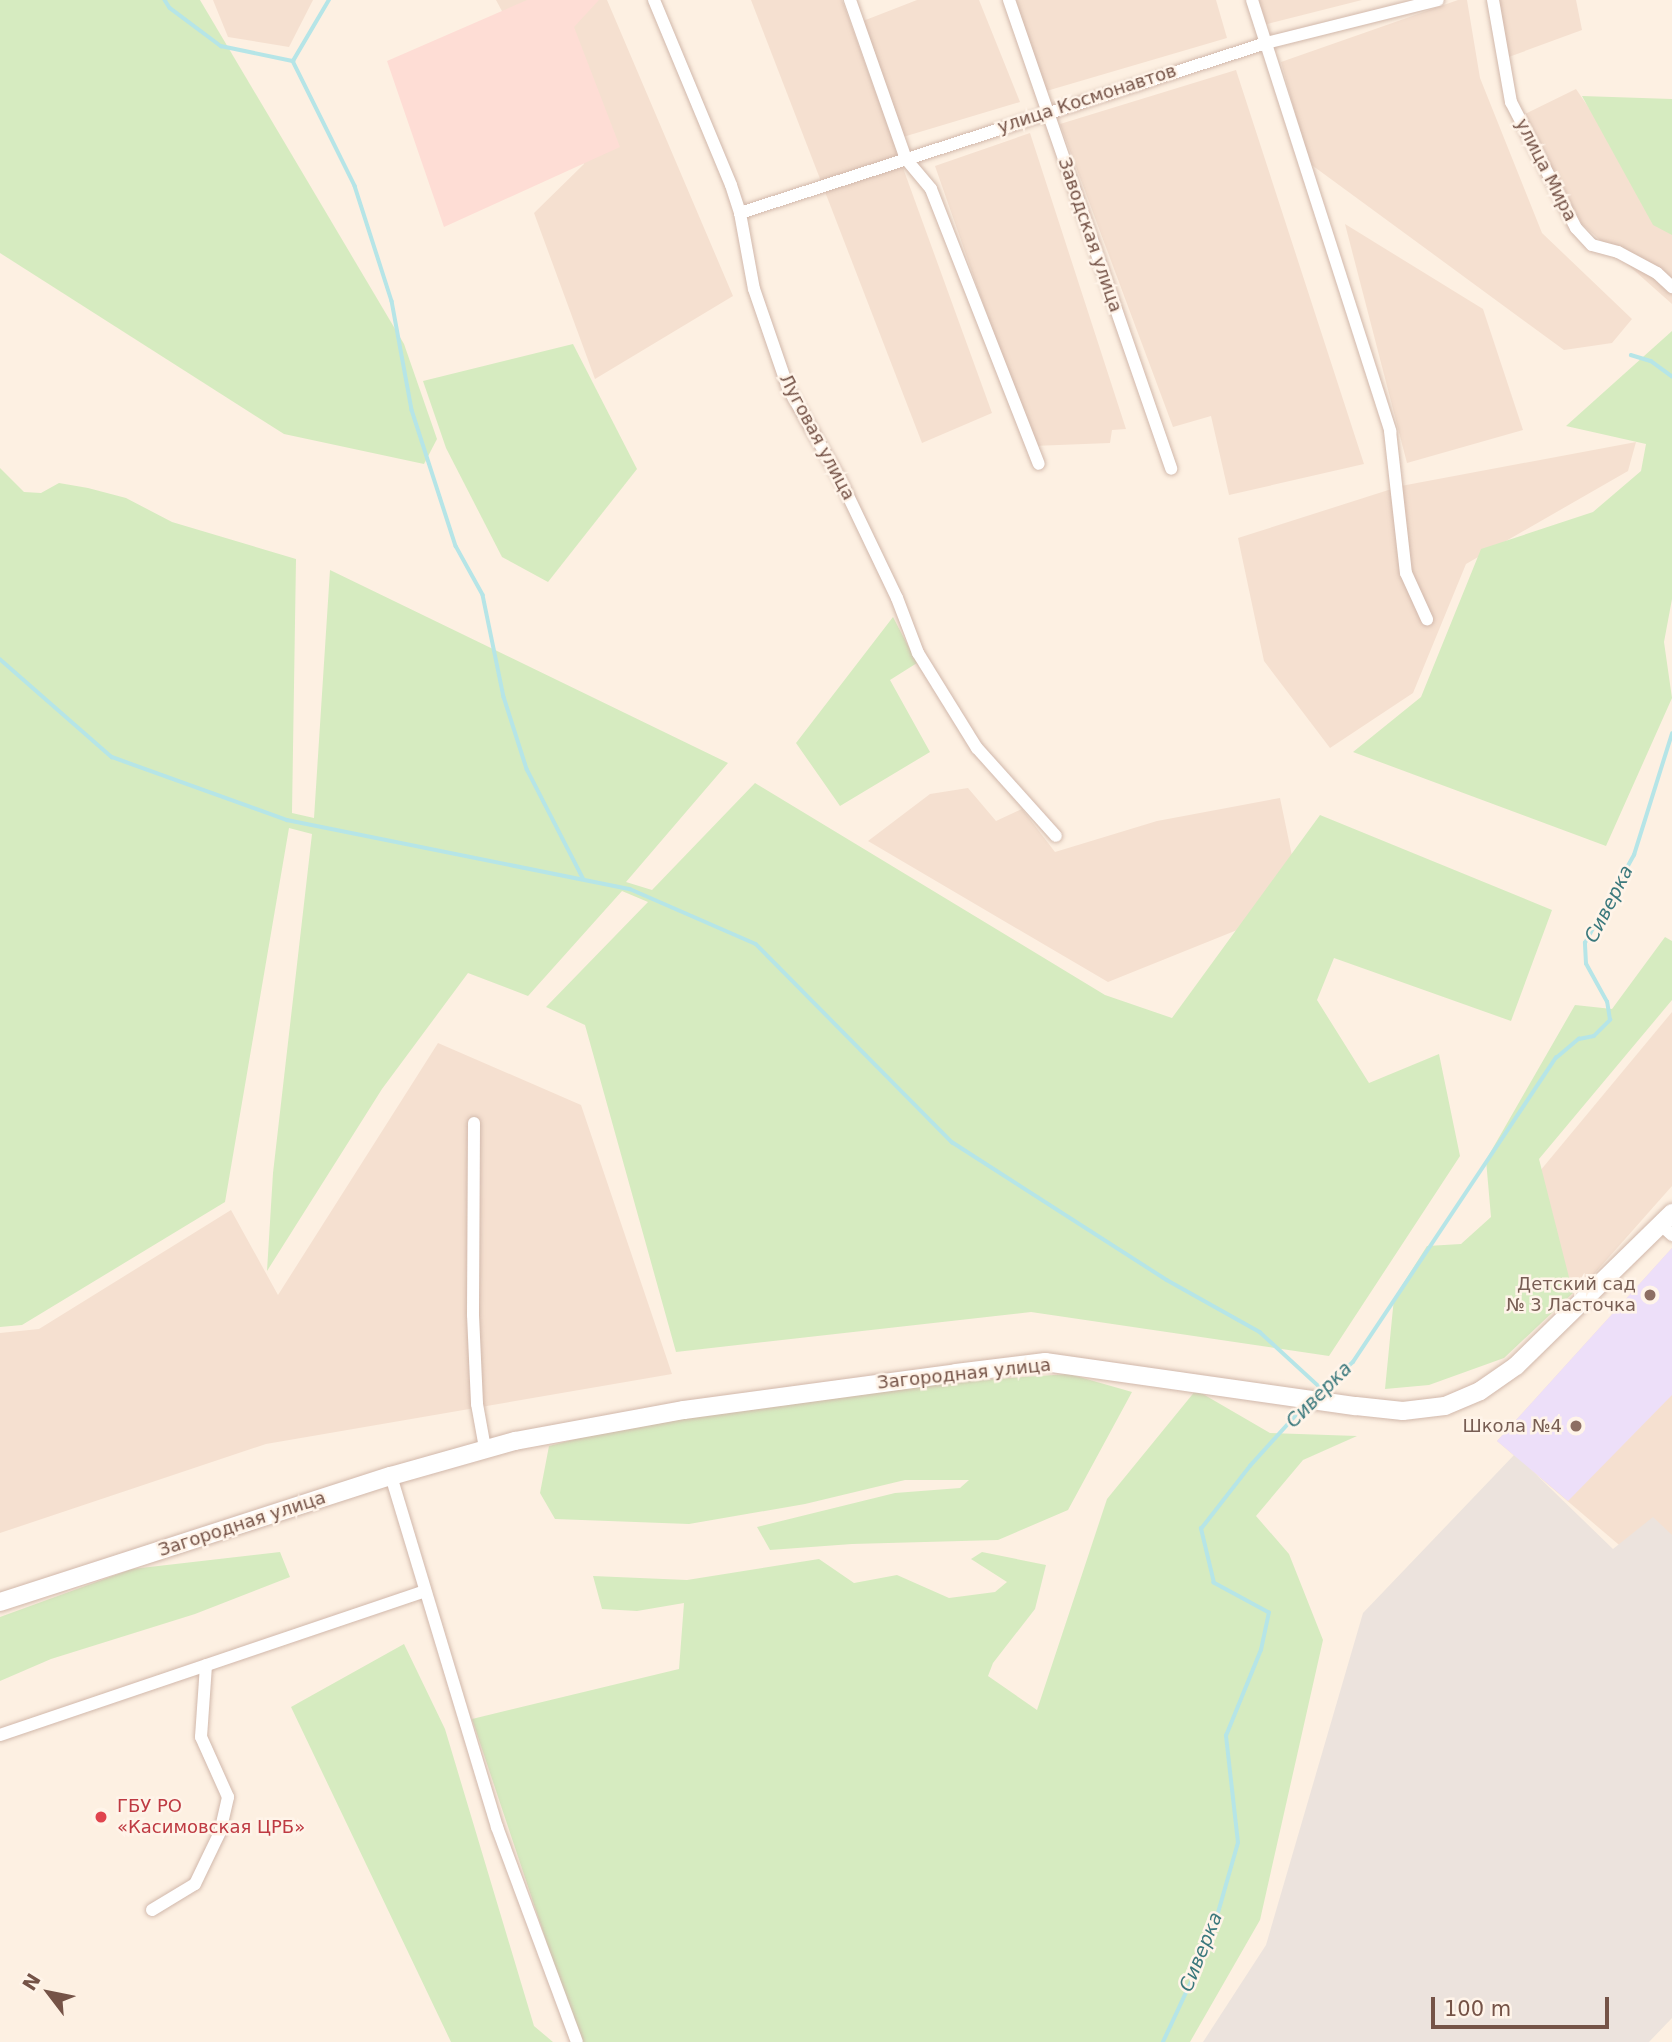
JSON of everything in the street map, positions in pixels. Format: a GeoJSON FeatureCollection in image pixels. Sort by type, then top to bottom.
{"type":"FeatureCollection","features":[{"type":"Feature","properties":{"kind":"main road","name":"Загородная улица"},"geometry":{"type":"LineString","coordinates":[[0,1602],[485,1448],[684,1410],[1045,1362],[1356,1406],[1403,1411],[1444,1406],[1480,1391],[1516,1366],[1668,1224]]}},
{"type":"Feature","properties":{"kind":"street","name":"Луговая улица"},"geometry":{"type":"LineString","coordinates":[[654,0],[701,106],[740,213],[754,289],[788,388],[840,479],[897,598],[918,653],[978,748],[1056,836]]}},
{"type":"Feature","properties":{"kind":"street"},"geometry":{"type":"LineString","coordinates":[[850,0],[906,159],[931,189],[1039,464]]}},
{"type":"Feature","properties":{"kind":"street","name":"Заводская улица"},"geometry":{"type":"LineString","coordinates":[[1009,0],[1171,469]]}},
{"type":"Feature","properties":{"kind":"street"},"geometry":{"type":"LineString","coordinates":[[1252,0],[1390,431],[1406,573],[1427,619]]}},
{"type":"Feature","properties":{"kind":"street","name":"улица Космонавтов"},"geometry":{"type":"LineString","coordinates":[[740,213],[1046,111],[1266,43],[1438,0]]}},
{"type":"Feature","properties":{"kind":"street","name":"улица Мира"},"geometry":{"type":"LineString","coordinates":[[1493,0],[1511,102],[1576,229],[1592,246],[1618,252],[1657,273],[1672,287]]}},
{"type":"Feature","properties":{"kind":"street"},"geometry":{"type":"LineString","coordinates":[[474,1123],[473,1315],[477,1405],[485,1448]]}},
{"type":"Feature","properties":{"kind":"street"},"geometry":{"type":"LineString","coordinates":[[391,1476],[497,1827],[577,2042]]}},
{"type":"Feature","properties":{"kind":"street"},"geometry":{"type":"LineString","coordinates":[[0,1735],[425,1591]]}},
{"type":"Feature","properties":{"kind":"street"},"geometry":{"type":"LineString","coordinates":[[152,1910],[195,1884],[220,1832],[228,1797],[201,1737],[206,1665]]}},
{"type":"Feature","properties":{"kind":"shaded area"},"geometry":{"type":"Polygon","coordinates":[[[213,0],[313,0],[289,47],[228,37],[213,0]]]}},
{"type":"Feature","properties":{"kind":"shaded area"},"geometry":{"type":"Polygon","coordinates":[[[496,0],[607,0],[733,296],[595,379],[534,213],[584,164],[496,0]]]}},
{"type":"Feature","properties":{"kind":"shaded area"},"geometry":{"type":"Polygon","coordinates":[[[527,0],[599,0],[574,27],[620,147],[444,227],[387,61],[527,0]]]}},
{"type":"Feature","properties":{"kind":"shaded area"},"geometry":{"type":"Polygon","coordinates":[[[751,0],[842,0],[992,413],[922,443],[751,0]]]}},
{"type":"Feature","properties":{"kind":"shaded area"},"geometry":{"type":"Polygon","coordinates":[[[917,0],[979,0],[1020,102],[903,137],[863,21],[917,0]]]}},
{"type":"Feature","properties":{"kind":"shaded area"},"geometry":{"type":"Polygon","coordinates":[[[1016,0],[1216,0],[1227,38],[1043,92],[1016,0]]]}},
{"type":"Feature","properties":{"kind":"shaded area"},"geometry":{"type":"Polygon","coordinates":[[[1255,0],[1362,0],[1263,25],[1255,0]]]}},
{"type":"Feature","properties":{"kind":"shaded area"},"geometry":{"type":"Polygon","coordinates":[[[1458,0],[1467,0],[1480,78],[1542,233],[1632,319],[1612,343],[1564,350],[1309,163],[1281,62],[1458,0]]]}},
{"type":"Feature","properties":{"kind":"shaded area"},"geometry":{"type":"Polygon","coordinates":[[[1493,0],[1576,0],[1582,30],[1506,58],[1493,0]]]}},
{"type":"Feature","properties":{"kind":"shaded area"},"geometry":{"type":"Polygon","coordinates":[[[1236,70],[1364,464],[1229,495],[1211,416],[1173,427],[1060,124],[1236,70]]]}},
{"type":"Feature","properties":{"kind":"shaded area"},"geometry":{"type":"Polygon","coordinates":[[[1576,89],[1634,174],[1672,213],[1672,304],[1582,224],[1523,115],[1576,89]]]}},
{"type":"Feature","properties":{"kind":"shaded area"},"geometry":{"type":"Polygon","coordinates":[[[1030,133],[1126,429],[1112,430],[1110,443],[1033,446],[935,166],[1030,133]]]}},
{"type":"Feature","properties":{"kind":"shaded area"},"geometry":{"type":"Polygon","coordinates":[[[1345,224],[1483,309],[1523,430],[1407,463],[1345,224]]]}},
{"type":"Feature","properties":{"kind":"shaded area"},"geometry":{"type":"Polygon","coordinates":[[[1636,442],[1628,471],[1466,564],[1413,693],[1330,748],[1264,661],[1238,538],[1401,486],[1636,442]]]}},
{"type":"Feature","properties":{"kind":"shaded area"},"geometry":{"type":"Polygon","coordinates":[[[968,788],[996,821],[1022,809],[1055,852],[1157,821],[1280,798],[1302,904],[1108,982],[868,841],[930,794],[968,788]]]}},
{"type":"Feature","properties":{"kind":"shaded area"},"geometry":{"type":"Polygon","coordinates":[[[1672,1012],[1672,1186],[1579,1291],[1505,1213],[1672,1012]]]}},
{"type":"Feature","properties":{"kind":"shaded area"},"geometry":{"type":"Polygon","coordinates":[[[438,1043],[581,1105],[672,1374],[266,1444],[0,1533],[0,1333],[39,1329],[231,1210],[278,1295],[438,1043]]]}},
{"type":"Feature","properties":{"kind":"shaded area"},"geometry":{"type":"Polygon","coordinates":[[[1672,1248],[1672,1590],[1497,1441],[1672,1248]]]}},
{"type":"Feature","properties":{"kind":"shaded area","name":"Школа №4"},"geometry":{"type":"Polygon","coordinates":[[[1672,1248],[1672,1395],[1568,1501],[1497,1441],[1672,1248]]]}},
{"type":"Feature","properties":{"kind":"shaded area"},"geometry":{"type":"Polygon","coordinates":[[[1515,1454],[1613,1549],[1653,1517],[1672,1535],[1672,2018],[1649,2042],[1203,2042],[1266,1945],[1363,1613],[1515,1454]]]}},
{"type":"Feature","properties":{"kind":"green space"},"geometry":{"type":"Polygon","coordinates":[[[0,0],[200,0],[404,344],[437,439],[424,464],[284,434],[0,253],[0,0]]]}},
{"type":"Feature","properties":{"kind":"green space"},"geometry":{"type":"Polygon","coordinates":[[[1582,96],[1672,99],[1672,235],[1653,225],[1582,96]]]}},
{"type":"Feature","properties":{"kind":"green space"},"geometry":{"type":"Polygon","coordinates":[[[1672,331],[1672,599],[1664,642],[1672,698],[1606,846],[1353,752],[1421,697],[1481,549],[1593,512],[1641,471],[1646,444],[1566,426],[1672,331]]]}},
{"type":"Feature","properties":{"kind":"green space"},"geometry":{"type":"Polygon","coordinates":[[[573,344],[637,469],[548,582],[502,557],[446,448],[423,381],[573,344]]]}},
{"type":"Feature","properties":{"kind":"green space"},"geometry":{"type":"Polygon","coordinates":[[[0,468],[24,492],[41,493],[59,483],[88,488],[126,498],[172,522],[296,559],[292,813],[314,818],[330,570],[728,763],[626,882],[652,890],[755,783],[1105,995],[1172,1018],[1320,815],[1552,910],[1511,1021],[1334,958],[1317,1000],[1369,1083],[1439,1054],[1460,1156],[1329,1356],[1031,1312],[676,1352],[585,1025],[546,1007],[648,902],[622,891],[528,996],[468,973],[382,1089],[267,1271],[273,1173],[312,834],[289,828],[225,1202],[22,1325],[0,1327],[0,468]]]}},
{"type":"Feature","properties":{"kind":"green space"},"geometry":{"type":"Polygon","coordinates":[[[893,617],[917,663],[890,680],[930,752],[840,806],[796,743],[893,617]]]}},
{"type":"Feature","properties":{"kind":"green space"},"geometry":{"type":"Polygon","coordinates":[[[1665,937],[1672,941],[1672,1000],[1539,1159],[1573,1293],[1504,1358],[1429,1385],[1385,1389],[1394,1298],[1427,1246],[1461,1244],[1491,1217],[1486,1160],[1575,1005],[1612,1009],[1665,937]]]}},
{"type":"Feature","properties":{"kind":"green space"},"geometry":{"type":"Polygon","coordinates":[[[1069,1374],[1132,1392],[1068,1510],[998,1540],[852,1544],[770,1550],[757,1527],[895,1493],[960,1488],[969,1480],[905,1480],[805,1504],[689,1524],[555,1519],[540,1493],[549,1446],[584,1437],[696,1416],[920,1384],[1069,1374]]]}},
{"type":"Feature","properties":{"kind":"green space"},"geometry":{"type":"Polygon","coordinates":[[[1196,1390],[1270,1433],[1357,1436],[1303,1460],[1256,1516],[1289,1554],[1323,1640],[1260,1920],[1190,2042],[580,2042],[472,1719],[679,1669],[684,1603],[637,1611],[602,1609],[593,1576],[687,1580],[819,1559],[854,1583],[897,1575],[949,1598],[995,1592],[1007,1582],[971,1559],[982,1552],[1046,1565],[1035,1609],[993,1663],[988,1676],[1037,1710],[1107,1499],[1196,1390]]]}},
{"type":"Feature","properties":{"kind":"green space"},"geometry":{"type":"Polygon","coordinates":[[[280,1552],[290,1577],[195,1614],[51,1659],[0,1681],[0,1617],[132,1569],[280,1552]]]}},
{"type":"Feature","properties":{"kind":"green space"},"geometry":{"type":"Polygon","coordinates":[[[404,1644],[445,1729],[534,2026],[553,2042],[451,2042],[291,1707],[404,1644]]]}},
{"type":"Feature","properties":{"kind":"waterway"},"geometry":{"type":"LineString","coordinates":[[165,0],[170,8],[221,46],[293,61]]}},
{"type":"Feature","properties":{"kind":"waterway"},"geometry":{"type":"LineString","coordinates":[[293,61],[329,0]]}},
{"type":"Feature","properties":{"kind":"waterway"},"geometry":{"type":"LineString","coordinates":[[293,61],[355,186],[392,301],[412,410],[456,546],[483,595],[504,697],[527,769],[583,878]]}},
{"type":"Feature","properties":{"kind":"waterway"},"geometry":{"type":"LineString","coordinates":[[1631,355],[1651,361],[1672,376]]}},
{"type":"Feature","properties":{"kind":"waterway"},"geometry":{"type":"LineString","coordinates":[[0,659],[112,757],[287,820],[630,889],[756,944],[952,1142],[1167,1280],[1260,1332],[1322,1389]]}},
{"type":"Feature","properties":{"kind":"waterway","name":"Сиверка"},"geometry":{"type":"LineString","coordinates":[[1322,1389],[1353,1362],[1556,1058],[1579,1039],[1594,1036],[1610,1020],[1607,1002],[1586,964],[1585,943],[1634,855],[1672,734]]}},
{"type":"Feature","properties":{"kind":"waterway","name":"Сиверка"},"geometry":{"type":"LineString","coordinates":[[1163,2042],[1210,1941],[1238,1843],[1226,1736],[1261,1650],[1269,1613],[1214,1583],[1201,1529],[1250,1466],[1306,1404]]}},
{"type":"Feature","properties":{"kind":"place","name":"Детский сад № 3 Ласточка"},"geometry":{"type":"Point","coordinates":[1650,1295]}},
{"type":"Feature","properties":{"kind":"place","name":"Школа №4"},"geometry":{"type":"Point","coordinates":[1576,1426]}},
{"type":"Feature","properties":{"kind":"place","name":"ГБУ РО «Касимовская ЦРБ»"},"geometry":{"type":"Point","coordinates":[101,1817]}}]}
